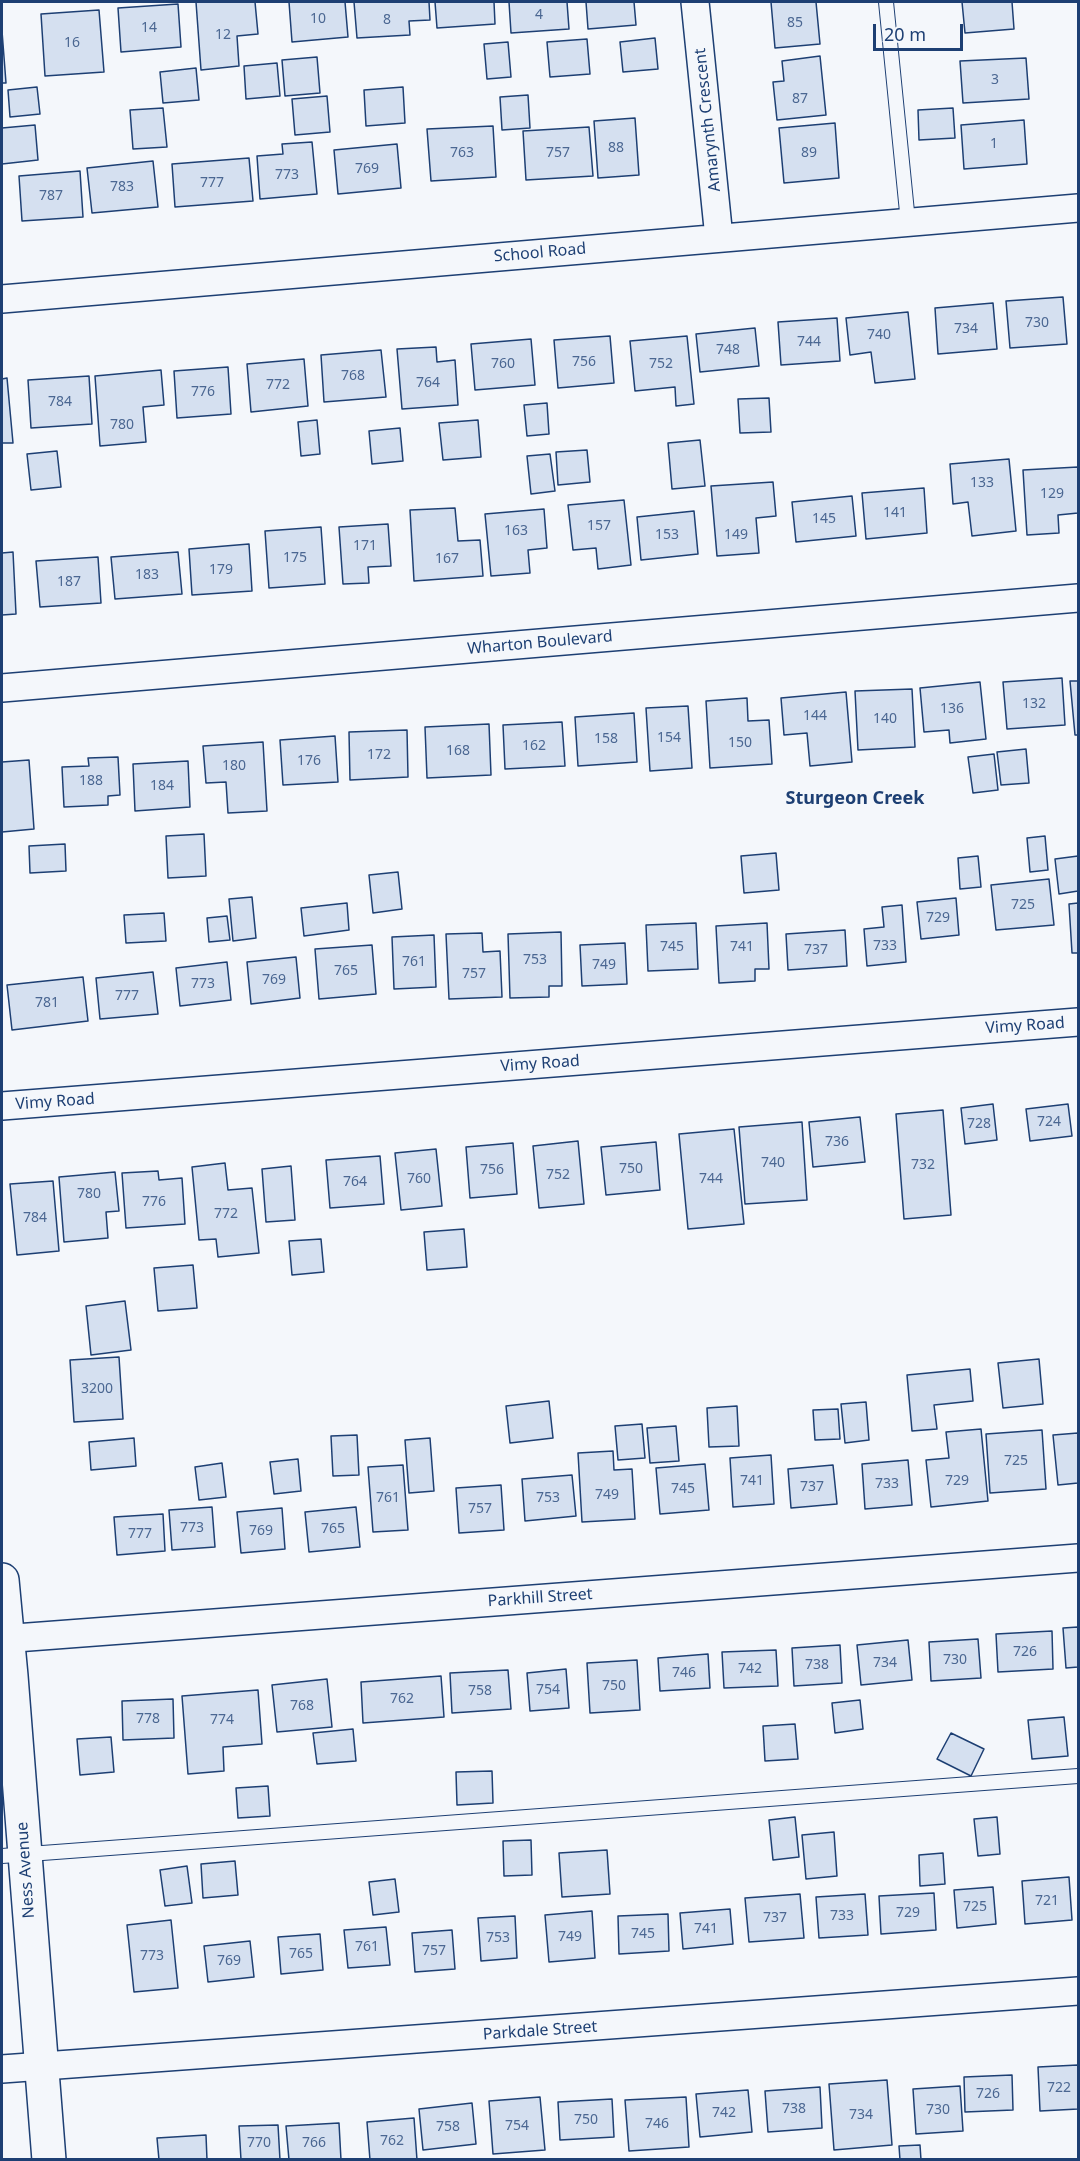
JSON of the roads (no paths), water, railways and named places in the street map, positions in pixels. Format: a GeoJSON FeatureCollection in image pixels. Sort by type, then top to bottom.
{"type":"FeatureCollection","features":[{"type":"Feature","properties":{"kind":"street","name":"Amarynth Crescent"},"geometry":{"type":"LineString","coordinates":[[695,2],[719,238]]}},
{"type":"Feature","properties":{"kind":"street","name":"School Road"},"geometry":{"type":"LineString","coordinates":[[2,299],[1078,208]]}},
{"type":"Feature","properties":{"kind":"street","name":"Wharton Boulevard"},"geometry":{"type":"LineString","coordinates":[[2,688],[1078,598]]}},
{"type":"Feature","properties":{"kind":"street","name":"Vimy Road"},"geometry":{"type":"LineString","coordinates":[[2,1106],[1078,1022]]}},
{"type":"Feature","properties":{"kind":"street","name":"Parkhill Street"},"geometry":{"type":"LineString","coordinates":[[5,1639],[1078,1558]]}},
{"type":"Feature","properties":{"kind":"street","name":"Ness Avenue"},"geometry":{"type":"LineString","coordinates":[[2,1581],[13,1855],[41,2066],[49,2160]]}},
{"type":"Feature","properties":{"kind":"street","name":"Parkdale Street"},"geometry":{"type":"LineString","coordinates":[[2,2069],[1078,1991]]}},
{"type":"Feature","properties":{"kind":"lane"},"geometry":{"type":"LineString","coordinates":[[886,2],[908,222]]}},
{"type":"Feature","properties":{"kind":"lane"},"geometry":{"type":"LineString","coordinates":[[13,1855],[1078,1776]]}},
{"type":"Feature","properties":{"kind":"district","name":"Sturgeon Creek"},"geometry":{"type":"Point","coordinates":[855,799]}}]}
